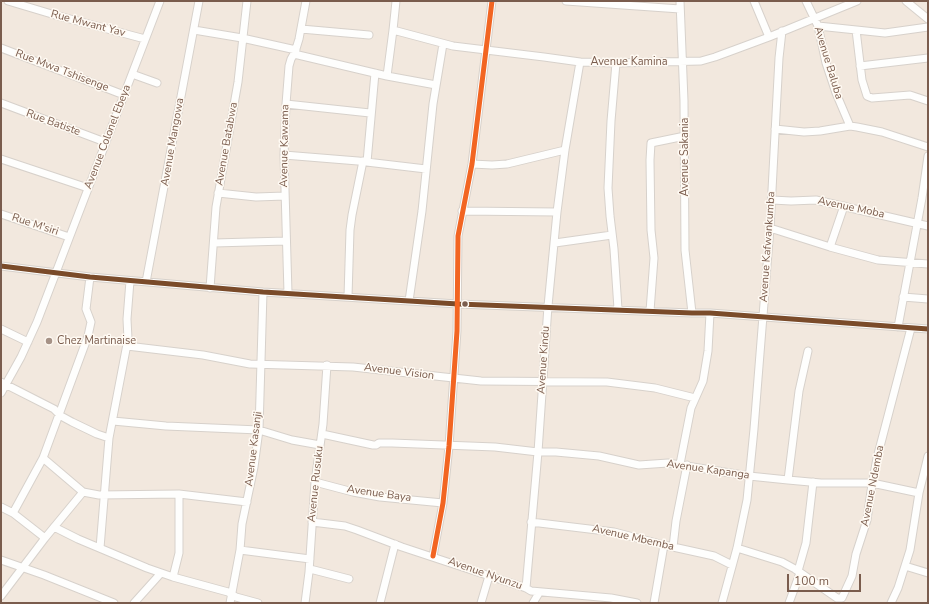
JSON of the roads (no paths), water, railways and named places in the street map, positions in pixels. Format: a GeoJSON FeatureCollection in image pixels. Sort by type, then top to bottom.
{"type":"FeatureCollection","features":[{"type":"Feature","properties":{"kind":"street","name":"Rue Mwant Yav"},"geometry":{"type":"LineString","coordinates":[[8,1],[54,15],[146,39]]}},
{"type":"Feature","properties":{"kind":"street","name":"Avenue Colonel Ebeya"},"geometry":{"type":"LineString","coordinates":[[1,393],[3,384],[28,342],[146,39],[159,1]]}},
{"type":"Feature","properties":{"kind":"street","name":"Avenue Mangowa"},"geometry":{"type":"LineString","coordinates":[[146,282],[199,1]]}},
{"type":"Feature","properties":{"kind":"street","name":"Avenue Batabwa"},"geometry":{"type":"LineString","coordinates":[[210,288],[218,192],[237,87],[247,1]]}},
{"type":"Feature","properties":{"kind":"street","name":"Avenue Kawama"},"geometry":{"type":"LineString","coordinates":[[288,293],[284,196],[286,104],[289,66],[295,52],[306,1]]}},
{"type":"Feature","properties":{"kind":"street"},"geometry":{"type":"LineString","coordinates":[[387,76],[396,1]]}},
{"type":"Feature","properties":{"kind":"street"},"geometry":{"type":"LineString","coordinates":[[433,556],[443,504],[449,446],[458,304],[458,244],[462,211],[472,164],[492,1]]}},
{"type":"Feature","properties":{"kind":"street"},"geometry":{"type":"LineString","coordinates":[[566,1],[680,9]]}},
{"type":"Feature","properties":{"kind":"street","name":"Avenue Sakania"},"geometry":{"type":"LineString","coordinates":[[680,1],[684,101],[685,250],[692,313]]}},
{"type":"Feature","properties":{"kind":"street"},"geometry":{"type":"LineString","coordinates":[[754,1],[769,37]]}},
{"type":"Feature","properties":{"kind":"street","name":"Avenue Baluba"},"geometry":{"type":"LineString","coordinates":[[806,1],[818,26],[826,64],[850,126]]}},
{"type":"Feature","properties":{"kind":"street","name":"Avenue Kamina"},"geometry":{"type":"LineString","coordinates":[[393,30],[443,44],[486,51],[580,62],[682,62],[709,59],[782,32],[857,1]]}},
{"type":"Feature","properties":{"kind":"street"},"geometry":{"type":"LineString","coordinates":[[906,1],[928,19]]}},
{"type":"Feature","properties":{"kind":"street"},"geometry":{"type":"LineString","coordinates":[[818,26],[885,33],[928,27]]}},
{"type":"Feature","properties":{"kind":"street"},"geometry":{"type":"LineString","coordinates":[[301,29],[369,35]]}},
{"type":"Feature","properties":{"kind":"street"},"geometry":{"type":"LineString","coordinates":[[194,30],[242,38],[387,76],[436,84]]}},
{"type":"Feature","properties":{"kind":"street"},"geometry":{"type":"LineString","coordinates":[[856,30],[862,80],[866,96],[872,98],[910,95],[928,100]]}},
{"type":"Feature","properties":{"kind":"street","name":"Avenue Kafwankumba"},"geometry":{"type":"LineString","coordinates":[[722,603],[738,548],[747,500],[770,228],[779,58],[782,32]]}},
{"type":"Feature","properties":{"kind":"street"},"geometry":{"type":"LineString","coordinates":[[409,301],[422,211],[436,84],[443,44]]}},
{"type":"Feature","properties":{"kind":"street","name":"Rue Mwa Tshisenge"},"geometry":{"type":"LineString","coordinates":[[1,48],[124,95]]}},
{"type":"Feature","properties":{"kind":"street"},"geometry":{"type":"LineString","coordinates":[[860,66],[928,58]]}},
{"type":"Feature","properties":{"kind":"street","name":"Avenue Kindu"},"geometry":{"type":"LineString","coordinates":[[526,588],[538,452],[548,306],[557,212],[565,150],[580,62]]}},
{"type":"Feature","properties":{"kind":"street"},"geometry":{"type":"LineString","coordinates":[[616,63],[611,121],[608,188],[618,309]]}},
{"type":"Feature","properties":{"kind":"street"},"geometry":{"type":"LineString","coordinates":[[348,297],[351,222],[365,162],[375,73]]}},
{"type":"Feature","properties":{"kind":"street"},"geometry":{"type":"LineString","coordinates":[[132,74],[157,83]]}},
{"type":"Feature","properties":{"kind":"street","name":"Rue Batiste"},"geometry":{"type":"LineString","coordinates":[[1,103],[105,142]]}},
{"type":"Feature","properties":{"kind":"street"},"geometry":{"type":"LineString","coordinates":[[286,104],[370,113]]}},
{"type":"Feature","properties":{"kind":"street"},"geometry":{"type":"LineString","coordinates":[[775,129],[804,132],[850,126],[882,132],[928,147]]}},
{"type":"Feature","properties":{"kind":"street"},"geometry":{"type":"LineString","coordinates":[[650,311],[654,258],[651,230],[651,143],[684,136]]}},
{"type":"Feature","properties":{"kind":"street"},"geometry":{"type":"LineString","coordinates":[[472,164],[507,164],[565,150]]}},
{"type":"Feature","properties":{"kind":"street"},"geometry":{"type":"LineString","coordinates":[[284,155],[426,169]]}},
{"type":"Feature","properties":{"kind":"street"},"geometry":{"type":"LineString","coordinates":[[898,327],[928,156]]}},
{"type":"Feature","properties":{"kind":"street"},"geometry":{"type":"LineString","coordinates":[[1,158],[88,188]]}},
{"type":"Feature","properties":{"kind":"street"},"geometry":{"type":"LineString","coordinates":[[218,192],[256,197],[284,196]]}},
{"type":"Feature","properties":{"kind":"street","name":"Avenue Moba"},"geometry":{"type":"LineString","coordinates":[[772,200],[816,200],[928,226]]}},
{"type":"Feature","properties":{"kind":"street"},"geometry":{"type":"LineString","coordinates":[[830,247],[844,206]]}},
{"type":"Feature","properties":{"kind":"street"},"geometry":{"type":"LineString","coordinates":[[462,211],[557,212]]}},
{"type":"Feature","properties":{"kind":"street","name":"Rue M'siri"},"geometry":{"type":"LineString","coordinates":[[1,214],[69,237]]}},
{"type":"Feature","properties":{"kind":"street"},"geometry":{"type":"LineString","coordinates":[[770,228],[878,260],[928,264]]}},
{"type":"Feature","properties":{"kind":"street"},"geometry":{"type":"LineString","coordinates":[[555,243],[612,235]]}},
{"type":"Feature","properties":{"kind":"street"},"geometry":{"type":"LineString","coordinates":[[214,243],[286,241]]}},
{"type":"Feature","properties":{"kind":"street"},"geometry":{"type":"LineString","coordinates":[[1,266],[90,277],[263,292],[458,304],[548,306],[710,313],[928,329]]}},
{"type":"Feature","properties":{"kind":"street"},"geometry":{"type":"LineString","coordinates":[[13,513],[44,458],[91,325],[91,320],[86,310],[90,277]]}},
{"type":"Feature","properties":{"kind":"street"},"geometry":{"type":"LineString","coordinates":[[100,548],[109,438],[129,335],[127,319],[130,280]]}},
{"type":"Feature","properties":{"kind":"street","name":"Avenue Kasanji"},"geometry":{"type":"LineString","coordinates":[[230,603],[259,430],[263,292]]}},
{"type":"Feature","properties":{"kind":"street"},"geometry":{"type":"LineString","coordinates":[[903,297],[928,299]]}},
{"type":"Feature","properties":{"kind":"street"},"geometry":{"type":"LineString","coordinates":[[673,547],[691,408],[700,391],[705,375],[710,313]]}},
{"type":"Feature","properties":{"kind":"street","name":"Avenue Ndemba"},"geometry":{"type":"LineString","coordinates":[[738,548],[782,562],[838,598],[842,598],[852,576],[856,554],[866,527],[872,483],[911,328]]}},
{"type":"Feature","properties":{"kind":"street"},"geometry":{"type":"LineString","coordinates":[[1,329],[28,342]]}},
{"type":"Feature","properties":{"kind":"street","name":"Avenue Vision"},"geometry":{"type":"LineString","coordinates":[[127,346],[203,356],[238,363],[261,365],[368,368],[481,381],[607,382],[655,388],[695,398]]}},
{"type":"Feature","properties":{"kind":"street"},"geometry":{"type":"LineString","coordinates":[[788,480],[799,392],[808,351]]}},
{"type":"Feature","properties":{"kind":"street","name":"Avenue Rusuku"},"geometry":{"type":"LineString","coordinates":[[305,603],[310,569],[315,482],[322,434],[327,366]]}},
{"type":"Feature","properties":{"kind":"street"},"geometry":{"type":"LineString","coordinates":[[3,384],[54,409],[59,415],[97,434],[109,438]]}},
{"type":"Feature","properties":{"kind":"street"},"geometry":{"type":"LineString","coordinates":[[113,421],[166,426],[259,430],[292,440],[320,445]]}},
{"type":"Feature","properties":{"kind":"street","name":"Avenue Kapanga"},"geometry":{"type":"LineString","coordinates":[[322,434],[372,445],[376,445],[378,442],[495,447],[538,452],[584,454],[639,464],[668,463],[749,476],[788,480],[859,484],[872,483],[919,493]]}},
{"type":"Feature","properties":{"kind":"street"},"geometry":{"type":"LineString","coordinates":[[891,603],[898,588],[910,550],[919,493],[928,456]]}},
{"type":"Feature","properties":{"kind":"street"},"geometry":{"type":"LineString","coordinates":[[44,458],[83,492],[104,494],[179,494],[247,502]]}},
{"type":"Feature","properties":{"kind":"street","name":"Avenue Baya"},"geometry":{"type":"LineString","coordinates":[[315,482],[372,496],[443,504]]}},
{"type":"Feature","properties":{"kind":"street"},"geometry":{"type":"LineString","coordinates":[[788,603],[799,572],[806,543],[813,482]]}},
{"type":"Feature","properties":{"kind":"street"},"geometry":{"type":"LineString","coordinates":[[1,596],[45,538],[83,492]]}},
{"type":"Feature","properties":{"kind":"street"},"geometry":{"type":"LineString","coordinates":[[173,577],[179,553],[179,494]]}},
{"type":"Feature","properties":{"kind":"street"},"geometry":{"type":"LineString","coordinates":[[1,507],[13,513],[45,538]]}},
{"type":"Feature","properties":{"kind":"street","name":"Avenue Nyunzu"},"geometry":{"type":"LineString","coordinates":[[312,522],[349,527],[539,593],[603,601],[637,603]]}},
{"type":"Feature","properties":{"kind":"street","name":"Avenue Mbemba"},"geometry":{"type":"LineString","coordinates":[[531,522],[614,532],[664,546],[714,556],[732,565]]}},
{"type":"Feature","properties":{"kind":"street"},"geometry":{"type":"LineString","coordinates":[[54,527],[161,573],[228,592],[232,595],[258,603]]}},
{"type":"Feature","properties":{"kind":"street"},"geometry":{"type":"LineString","coordinates":[[380,603],[395,544]]}},
{"type":"Feature","properties":{"kind":"street"},"geometry":{"type":"LineString","coordinates":[[654,603],[664,546]]}},
{"type":"Feature","properties":{"kind":"street"},"geometry":{"type":"LineString","coordinates":[[240,550],[310,559]]}},
{"type":"Feature","properties":{"kind":"street"},"geometry":{"type":"LineString","coordinates":[[1,560],[23,567],[114,603]]}},
{"type":"Feature","properties":{"kind":"street"},"geometry":{"type":"LineString","coordinates":[[905,566],[928,573]]}},
{"type":"Feature","properties":{"kind":"street"},"geometry":{"type":"LineString","coordinates":[[310,569],[349,579]]}},
{"type":"Feature","properties":{"kind":"street"},"geometry":{"type":"LineString","coordinates":[[134,603],[161,573]]}},
{"type":"Feature","properties":{"kind":"street"},"geometry":{"type":"LineString","coordinates":[[481,603],[489,576]]}},
{"type":"Feature","properties":{"kind":"street"},"geometry":{"type":"LineString","coordinates":[[533,603],[539,593]]}},
{"type":"Feature","properties":{"kind":"place","name":"Chez Martinaise"},"geometry":{"type":"Point","coordinates":[49,341]}}]}
